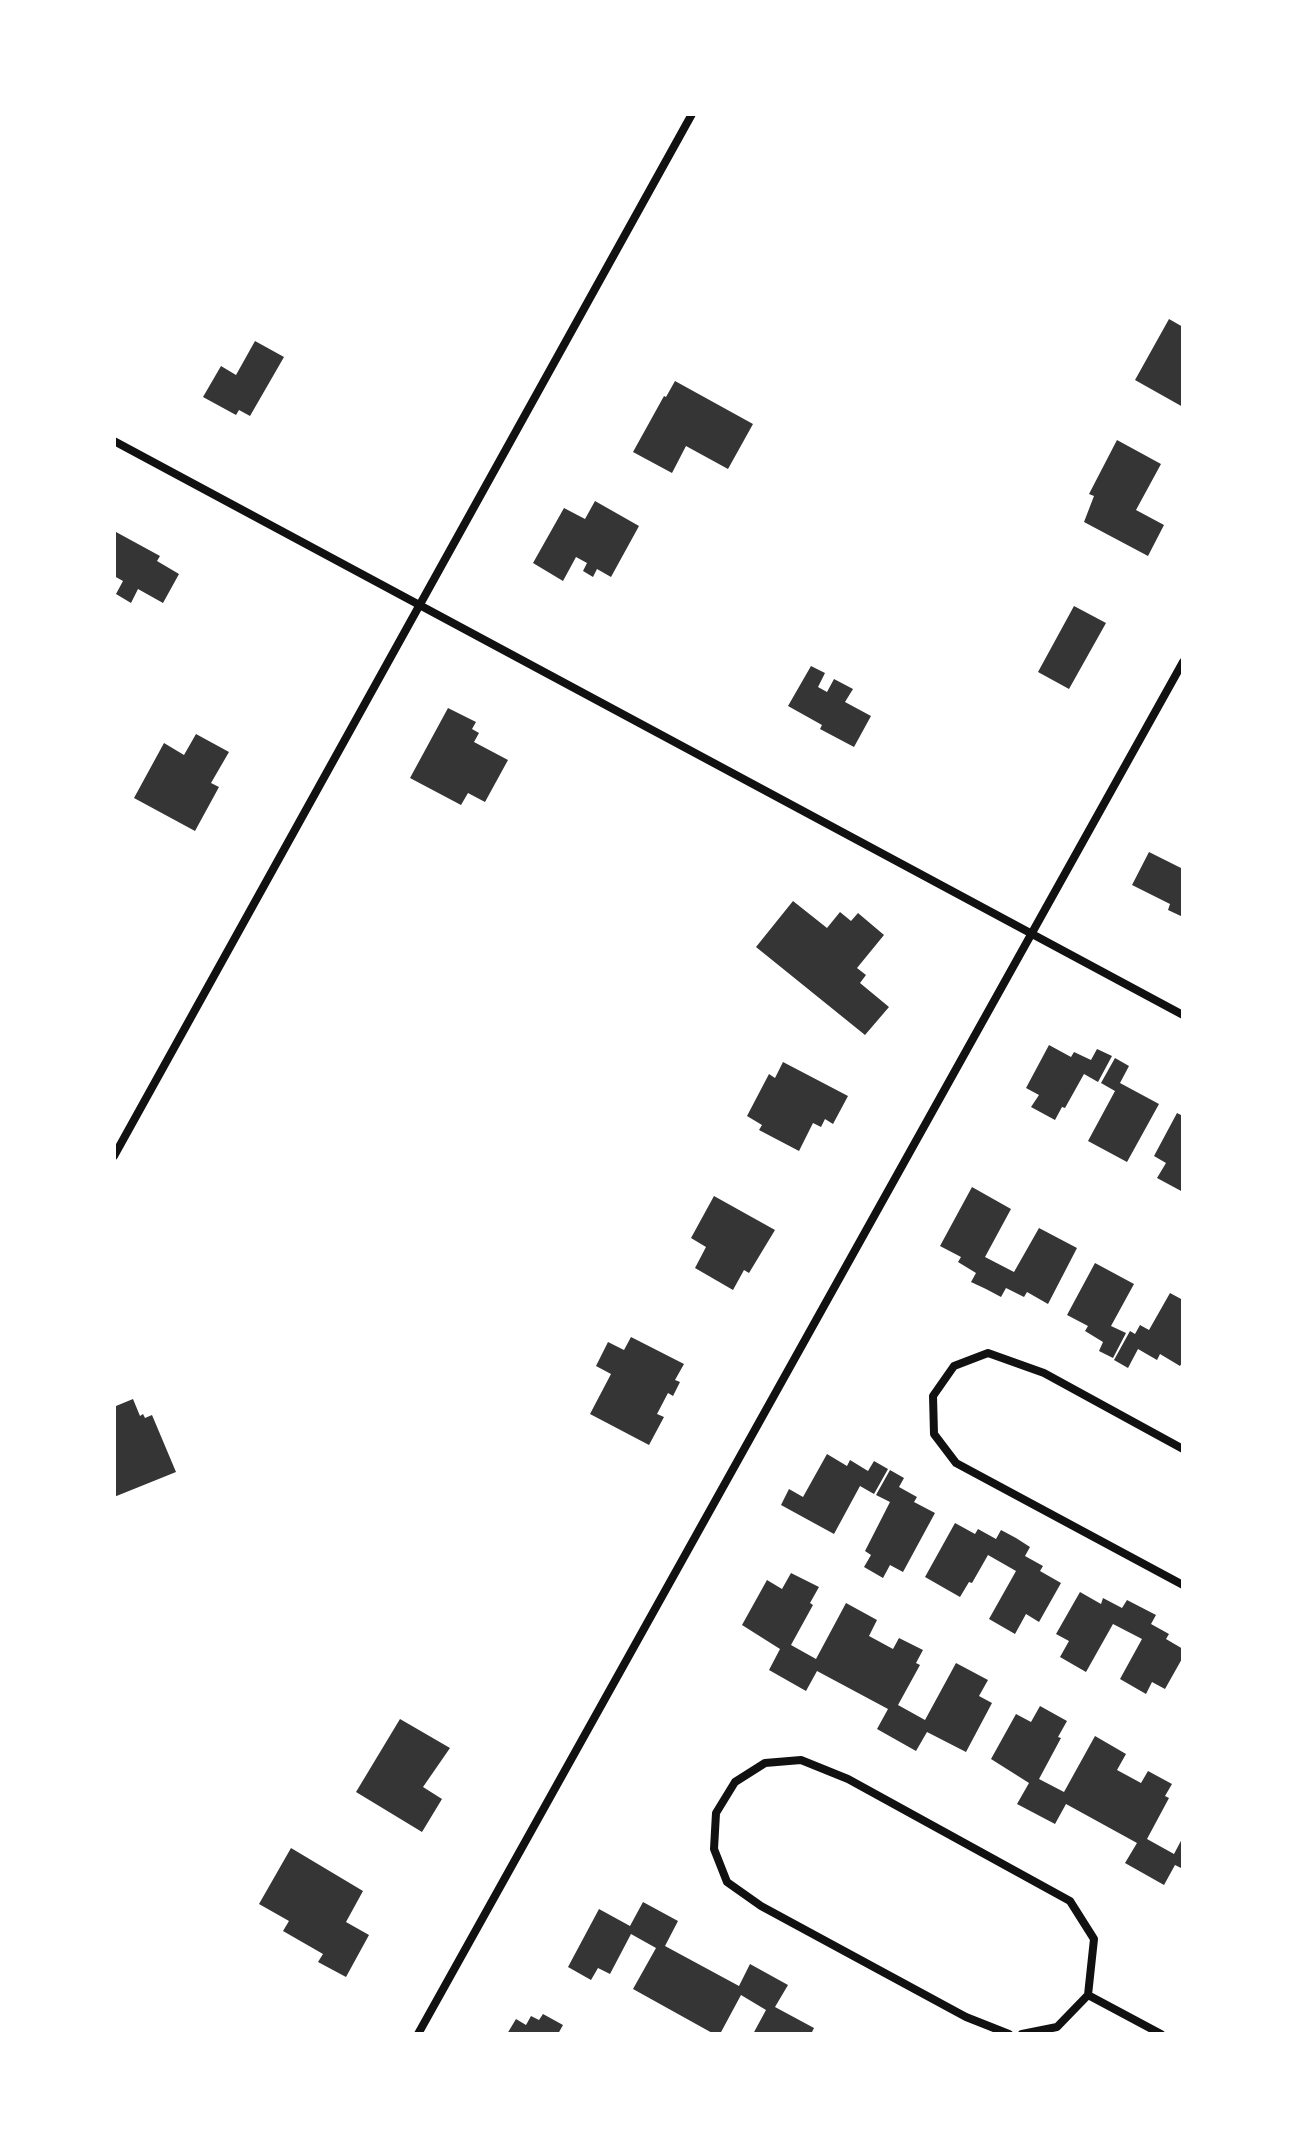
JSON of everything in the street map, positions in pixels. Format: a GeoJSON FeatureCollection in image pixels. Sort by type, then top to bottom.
{"type":"FeatureCollection","features":[{"type":"Feature","properties":{"kind":"street"},"geometry":{"type":"LineString","coordinates":[[114,1156],[692,114]]}},
{"type":"Feature","properties":{"kind":"street"},"geometry":{"type":"LineString","coordinates":[[114,441],[1183,1015]]}},
{"type":"Feature","properties":{"kind":"street"},"geometry":{"type":"LineString","coordinates":[[418,2034],[1183,662]]}},
{"type":"Feature","properties":{"kind":"street"},"geometry":{"type":"LineString","coordinates":[[1183,1449],[1044,1373],[988,1353],[954,1366],[933,1396],[934,1434],[956,1463],[1183,1585]]}},
{"type":"Feature","properties":{"kind":"street"},"geometry":{"type":"LineString","coordinates":[[1009,2034],[952,2009],[761,1906],[727,1882],[714,1849],[716,1813],[735,1782],[765,1763],[801,1760],[848,1779],[1070,1901],[1094,1939],[1088,1995],[1057,2027],[1022,2034]]}},
{"type":"Feature","properties":{"kind":"street"},"geometry":{"type":"LineString","coordinates":[[1088,1995],[1161,2034]]}},
{"type":"Feature","properties":{"kind":"building"},"geometry":{"type":"Polygon","coordinates":[[[1169,319],[1183,327],[1183,407],[1135,380],[1169,319]]]}},
{"type":"Feature","properties":{"kind":"building"},"geometry":{"type":"Polygon","coordinates":[[[255,341],[284,357],[250,416],[239,410],[236,415],[203,397],[221,366],[236,375],[255,341]]]}},
{"type":"Feature","properties":{"kind":"building"},"geometry":{"type":"Polygon","coordinates":[[[675,381],[753,424],[728,469],[686,446],[672,473],[633,452],[675,381]]]}},
{"type":"Feature","properties":{"kind":"building"},"geometry":{"type":"Polygon","coordinates":[[[1117,440],[1161,464],[1136,510],[1164,525],[1148,556],[1084,522],[1094,496],[1089,494],[1117,440]]]}},
{"type":"Feature","properties":{"kind":"building"},"geometry":{"type":"Polygon","coordinates":[[[595,501],[639,526],[611,577],[597,569],[593,577],[583,571],[587,563],[576,557],[563,581],[533,563],[564,508],[585,519],[595,501]]]}},
{"type":"Feature","properties":{"kind":"building"},"geometry":{"type":"Polygon","coordinates":[[[116,532],[160,556],[157,561],[179,574],[163,603],[138,589],[131,603],[116,594],[123,581],[114,576],[116,532]]]}},
{"type":"Feature","properties":{"kind":"building"},"geometry":{"type":"Polygon","coordinates":[[[1074,606],[1106,623],[1069,689],[1038,672],[1074,606]]]}},
{"type":"Feature","properties":{"kind":"building"},"geometry":{"type":"Polygon","coordinates":[[[811,666],[825,673],[818,687],[827,692],[834,679],[853,689],[845,702],[871,716],[854,747],[820,729],[822,725],[788,706],[811,666]]]}},
{"type":"Feature","properties":{"kind":"building"},"geometry":{"type":"Polygon","coordinates":[[[448,708],[476,722],[472,729],[479,733],[474,742],[508,760],[485,802],[468,793],[461,805],[410,778],[448,708]]]}},
{"type":"Feature","properties":{"kind":"building"},"geometry":{"type":"Polygon","coordinates":[[[196,734],[229,752],[211,783],[219,787],[195,831],[134,798],[164,743],[184,755],[196,734]]]}},
{"type":"Feature","properties":{"kind":"building"},"geometry":{"type":"Polygon","coordinates":[[[1149,852],[1183,869],[1183,917],[1168,910],[1170,904],[1132,885],[1149,852]]]}},
{"type":"Feature","properties":{"kind":"building"},"geometry":{"type":"Polygon","coordinates":[[[793,901],[827,928],[840,912],[851,921],[858,913],[884,935],[857,968],[866,975],[860,983],[889,1007],[865,1035],[756,947],[793,901]]]}},
{"type":"Feature","properties":{"kind":"building"},"geometry":{"type":"Polygon","coordinates":[[[1049,1045],[1071,1057],[1074,1052],[1091,1060],[1097,1049],[1112,1056],[1098,1082],[1084,1074],[1055,1120],[1031,1107],[1039,1095],[1026,1088],[1049,1045]]]}},
{"type":"Feature","properties":{"kind":"building"},"geometry":{"type":"Polygon","coordinates":[[[1115,1058],[1129,1066],[1120,1083],[1159,1104],[1127,1162],[1088,1141],[1115,1091],[1101,1083],[1115,1058]]]}},
{"type":"Feature","properties":{"kind":"building"},"geometry":{"type":"Polygon","coordinates":[[[783,1062],[848,1096],[833,1124],[825,1119],[821,1127],[813,1123],[799,1151],[759,1130],[762,1125],[747,1116],[769,1074],[775,1078],[783,1062]]]}},
{"type":"Feature","properties":{"kind":"building"},"geometry":{"type":"Polygon","coordinates":[[[1177,1113],[1183,1116],[1183,1192],[1157,1178],[1166,1163],[1154,1156],[1177,1113]]]}},
{"type":"Feature","properties":{"kind":"building"},"geometry":{"type":"Polygon","coordinates":[[[972,1187],[1011,1209],[985,1257],[1014,1272],[1039,1228],[1077,1248],[1048,1304],[1027,1292],[1024,1297],[1006,1288],[1001,1297],[971,1282],[976,1273],[958,1262],[961,1257],[940,1246],[972,1187]]]}},
{"type":"Feature","properties":{"kind":"building"},"geometry":{"type":"Polygon","coordinates":[[[714,1196],[775,1230],[749,1273],[744,1270],[733,1290],[695,1268],[706,1247],[691,1238],[714,1196]]]}},
{"type":"Feature","properties":{"kind":"building"},"geometry":{"type":"Polygon","coordinates":[[[1095,1263],[1134,1284],[1111,1326],[1126,1333],[1113,1358],[1099,1351],[1103,1342],[1085,1331],[1088,1326],[1067,1315],[1095,1263]]]}},
{"type":"Feature","properties":{"kind":"building"},"geometry":{"type":"Polygon","coordinates":[[[1170,1293],[1183,1300],[1183,1361],[1180,1366],[1160,1354],[1157,1360],[1138,1349],[1128,1368],[1114,1360],[1130,1331],[1135,1334],[1140,1325],[1149,1330],[1170,1293]]]}},
{"type":"Feature","properties":{"kind":"building"},"geometry":{"type":"Polygon","coordinates":[[[631,1337],[684,1364],[675,1380],[680,1382],[673,1396],[668,1393],[657,1414],[664,1417],[649,1445],[590,1414],[611,1374],[596,1366],[608,1342],[624,1350],[631,1337]]]}},
{"type":"Feature","properties":{"kind":"building"},"geometry":{"type":"Polygon","coordinates":[[[133,1399],[140,1416],[143,1414],[145,1418],[152,1415],[176,1472],[114,1497],[114,1400],[116,1406],[133,1399]]]}},
{"type":"Feature","properties":{"kind":"building"},"geometry":{"type":"Polygon","coordinates":[[[827,1454],[847,1466],[850,1460],[868,1471],[874,1461],[888,1469],[874,1494],[860,1486],[834,1534],[781,1505],[789,1489],[803,1497],[827,1454]]]}},
{"type":"Feature","properties":{"kind":"building"},"geometry":{"type":"Polygon","coordinates":[[[890,1470],[904,1478],[899,1487],[917,1497],[914,1502],[935,1513],[903,1572],[890,1565],[883,1578],[864,1567],[871,1555],[865,1551],[890,1502],[876,1495],[890,1470]]]}},
{"type":"Feature","properties":{"kind":"building"},"geometry":{"type":"Polygon","coordinates":[[[955,1523],[975,1534],[978,1529],[996,1539],[1001,1530],[1016,1538],[1030,1547],[1025,1556],[1043,1566],[1040,1571],[1061,1583],[1039,1622],[1026,1614],[1015,1634],[989,1619],[1016,1571],[988,1555],[960,1597],[925,1577],[955,1523]]]}},
{"type":"Feature","properties":{"kind":"building"},"geometry":{"type":"Polygon","coordinates":[[[791,1573],[819,1587],[810,1603],[813,1605],[791,1645],[816,1659],[846,1603],[877,1620],[869,1636],[893,1649],[899,1638],[923,1650],[916,1663],[920,1665],[898,1705],[925,1720],[956,1663],[988,1680],[979,1696],[992,1703],[966,1752],[927,1732],[916,1751],[877,1729],[888,1709],[817,1671],[806,1691],[769,1670],[780,1649],[742,1625],[767,1580],[782,1589],[791,1573]]]}},
{"type":"Feature","properties":{"kind":"building"},"geometry":{"type":"Polygon","coordinates":[[[1080,1592],[1101,1604],[1103,1598],[1122,1608],[1127,1600],[1156,1615],[1151,1624],[1169,1634],[1166,1639],[1183,1649],[1183,1657],[1165,1689],[1152,1682],[1146,1694],[1120,1679],[1142,1639],[1113,1624],[1086,1672],[1060,1657],[1069,1641],[1056,1634],[1080,1592]]]}},
{"type":"Feature","properties":{"kind":"building"},"geometry":{"type":"Polygon","coordinates":[[[1040,1706],[1067,1721],[1039,1779],[1064,1792],[1095,1736],[1126,1754],[1117,1770],[1141,1783],[1148,1771],[1172,1784],[1165,1796],[1169,1798],[1147,1839],[1174,1854],[1183,1837],[1183,1869],[1175,1865],[1164,1885],[1125,1863],[1137,1843],[1066,1804],[1055,1824],[1017,1804],[1029,1783],[991,1759],[1016,1714],[1031,1722],[1040,1706]]]}},
{"type":"Feature","properties":{"kind":"building"},"geometry":{"type":"Polygon","coordinates":[[[400,1719],[450,1748],[423,1787],[442,1799],[422,1832],[356,1792],[400,1719]]]}},
{"type":"Feature","properties":{"kind":"building"},"geometry":{"type":"Polygon","coordinates":[[[291,1848],[363,1891],[346,1922],[369,1935],[346,1977],[318,1962],[323,1954],[283,1931],[289,1921],[259,1904],[291,1848]]]}},
{"type":"Feature","properties":{"kind":"building"},"geometry":{"type":"Polygon","coordinates":[[[643,1902],[678,1921],[665,1946],[739,1986],[750,1964],[788,1985],[775,2007],[814,2028],[811,2034],[753,2034],[766,2010],[741,1995],[720,2034],[714,2034],[633,1989],[656,1948],[631,1934],[610,1974],[598,1968],[591,1980],[568,1967],[599,1909],[630,1926],[643,1902]]]}},
{"type":"Feature","properties":{"kind":"building"},"geometry":{"type":"Polygon","coordinates":[[[543,2014],[563,2025],[558,2034],[507,2034],[516,2019],[526,2025],[531,2016],[539,2020],[543,2014]]]}}]}
